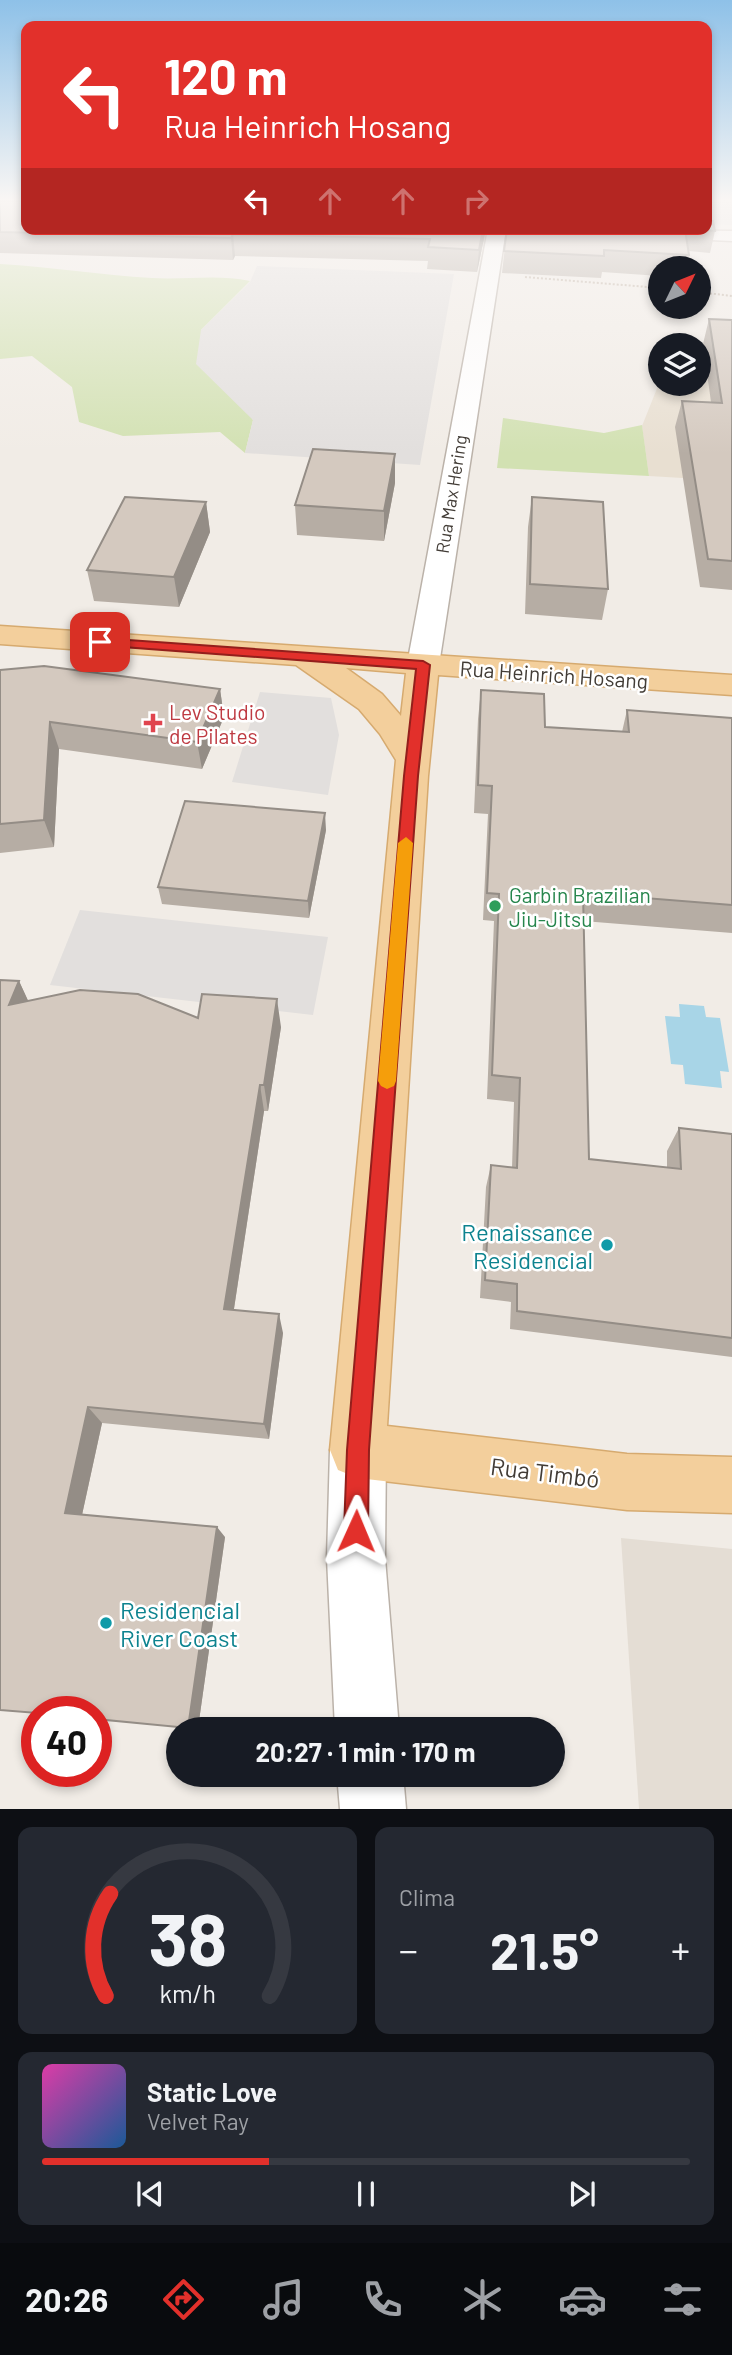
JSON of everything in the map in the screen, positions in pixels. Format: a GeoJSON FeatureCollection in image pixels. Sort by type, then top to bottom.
{"type":"FeatureCollection","features":[{"type":"Feature","properties":{"kind":"main road","name":"Rua Heinrich Hosang"},"geometry":{"type":"LineString","coordinates":[[0,635],[732,685]]}},
{"type":"Feature","properties":{"kind":"main road"},"geometry":{"type":"LineString","coordinates":[[301,656],[344,680],[372,700],[391,723],[413,761]]}},
{"type":"Feature","properties":{"kind":"main road","name":"Rua Max Hering"},"geometry":{"type":"LineString","coordinates":[[358,1450],[423,665]]}},
{"type":"Feature","properties":{"kind":"main road","name":"Rua Timbó"},"geometry":{"type":"LineString","coordinates":[[358,1450],[627,1482],[732,1485]]}},
{"type":"Feature","properties":{"kind":"street","name":"Rua Max Hering"},"geometry":{"type":"LineString","coordinates":[[423,665],[487,285]]}},
{"type":"Feature","properties":{"kind":"street","name":"Rua Max Hering"},"geometry":{"type":"LineString","coordinates":[[358,1450],[356,1558],[366,1717]]}},
{"type":"Feature","properties":{"kind":"street"},"geometry":{"type":"LineString","coordinates":[[371,1787],[373,1809]]}},
{"type":"Feature","properties":{"kind":"path"},"geometry":{"type":"LineString","coordinates":[[711,294],[732,296]]}},
{"type":"Feature","properties":{"kind":"shaded area"},"geometry":{"type":"Polygon","coordinates":[[[247,285],[452,285],[420,465],[245,453],[253,420],[196,364],[201,330],[247,285]]]}},
{"type":"Feature","properties":{"kind":"shaded area"},"geometry":{"type":"Polygon","coordinates":[[[732,332],[732,481],[649,476],[642,426],[654,396],[711,396],[711,340],[732,332]]]}},
{"type":"Feature","properties":{"kind":"shaded area"},"geometry":{"type":"Polygon","coordinates":[[[260,692],[331,698],[339,735],[328,795],[232,782],[260,692]]]}},
{"type":"Feature","properties":{"kind":"shaded area"},"geometry":{"type":"Polygon","coordinates":[[[80,910],[328,937],[313,1015],[50,985],[80,910]]]}},
{"type":"Feature","properties":{"kind":"shaded area"},"geometry":{"type":"Polygon","coordinates":[[[621,1538],[732,1549],[732,1809],[639,1809],[621,1538]]]}},
{"type":"Feature","properties":{"kind":"green space"},"geometry":{"type":"Polygon","coordinates":[[[0,285],[246,285],[201,330],[253,420],[245,453],[220,432],[123,436],[79,422],[72,387],[32,356],[0,359],[0,285]]]}},
{"type":"Feature","properties":{"kind":"green space"},"geometry":{"type":"Polygon","coordinates":[[[503,418],[604,433],[642,425],[649,476],[497,468],[503,418]]]}},
{"type":"Feature","properties":{"kind":"water"},"geometry":{"type":"Polygon","coordinates":[[[679,1004],[704,1006],[706,1017],[720,1018],[729,1072],[720,1071],[722,1088],[685,1084],[683,1065],[671,1064],[665,1016],[680,1017],[679,1004]]]}},
{"type":"Feature","properties":{"kind":"building"},"geometry":{"type":"Polygon","coordinates":[[[709,319],[732,320],[732,561],[708,559],[682,401],[722,403],[709,319]]]}},
{"type":"Feature","properties":{"kind":"building"},"geometry":{"type":"Polygon","coordinates":[[[313,449],[395,454],[384,511],[295,505],[313,449]]]}},
{"type":"Feature","properties":{"kind":"building"},"geometry":{"type":"Polygon","coordinates":[[[125,497],[206,502],[174,577],[87,570],[125,497]]]}},
{"type":"Feature","properties":{"kind":"building"},"geometry":{"type":"Polygon","coordinates":[[[532,497],[603,502],[608,589],[530,584],[532,497]]]}},
{"type":"Feature","properties":{"kind":"building"},"geometry":{"type":"Polygon","coordinates":[[[44,666],[220,689],[197,742],[50,722],[44,820],[0,824],[0,670],[44,666]]]}},
{"type":"Feature","properties":{"kind":"building"},"geometry":{"type":"Polygon","coordinates":[[[481,690],[544,694],[545,727],[629,732],[627,710],[732,718],[732,905],[583,893],[589,1159],[681,1169],[679,1128],[732,1134],[732,1338],[517,1311],[517,1284],[485,1280],[491,1165],[517,1168],[520,1078],[492,1075],[499,894],[487,893],[492,786],[478,785],[481,690]]]}},
{"type":"Feature","properties":{"kind":"building"},"geometry":{"type":"Polygon","coordinates":[[[185,801],[325,813],[308,901],[158,887],[185,801]]]}},
{"type":"Feature","properties":{"kind":"building"},"geometry":{"type":"Polygon","coordinates":[[[0,980],[19,981],[9,1005],[80,990],[138,994],[198,1018],[202,994],[277,999],[264,1085],[260,1085],[224,1309],[279,1314],[264,1424],[88,1407],[65,1513],[217,1527],[190,1717],[166,1717],[166,1726],[112,1721],[112,1696],[21,1696],[21,1712],[0,1710],[0,980]]]}},
{"type":"Feature","properties":{"kind":"slow traffic"},"geometry":{"type":"LineString","coordinates":[[387,1081],[406,843]]}},
{"type":"Feature","properties":{"kind":"place","name":"Lev Studio de Pilates"},"geometry":{"type":"Point","coordinates":[153,723]}},
{"type":"Feature","properties":{"kind":"place","name":"Garbin Brazilian Jiu-Jitsu"},"geometry":{"type":"Point","coordinates":[495,906]}},
{"type":"Feature","properties":{"kind":"place","name":"Renaissance Residencial"},"geometry":{"type":"Point","coordinates":[607,1245]}},
{"type":"Feature","properties":{"kind":"place","name":"Residencial River Coast"},"geometry":{"type":"Point","coordinates":[106,1623]}},
{"type":"Feature","properties":{"kind":"route"},"geometry":{"type":"LineString","coordinates":[[100,642],[423,665],[411,776],[358,1450],[356,1531]]}}]}
